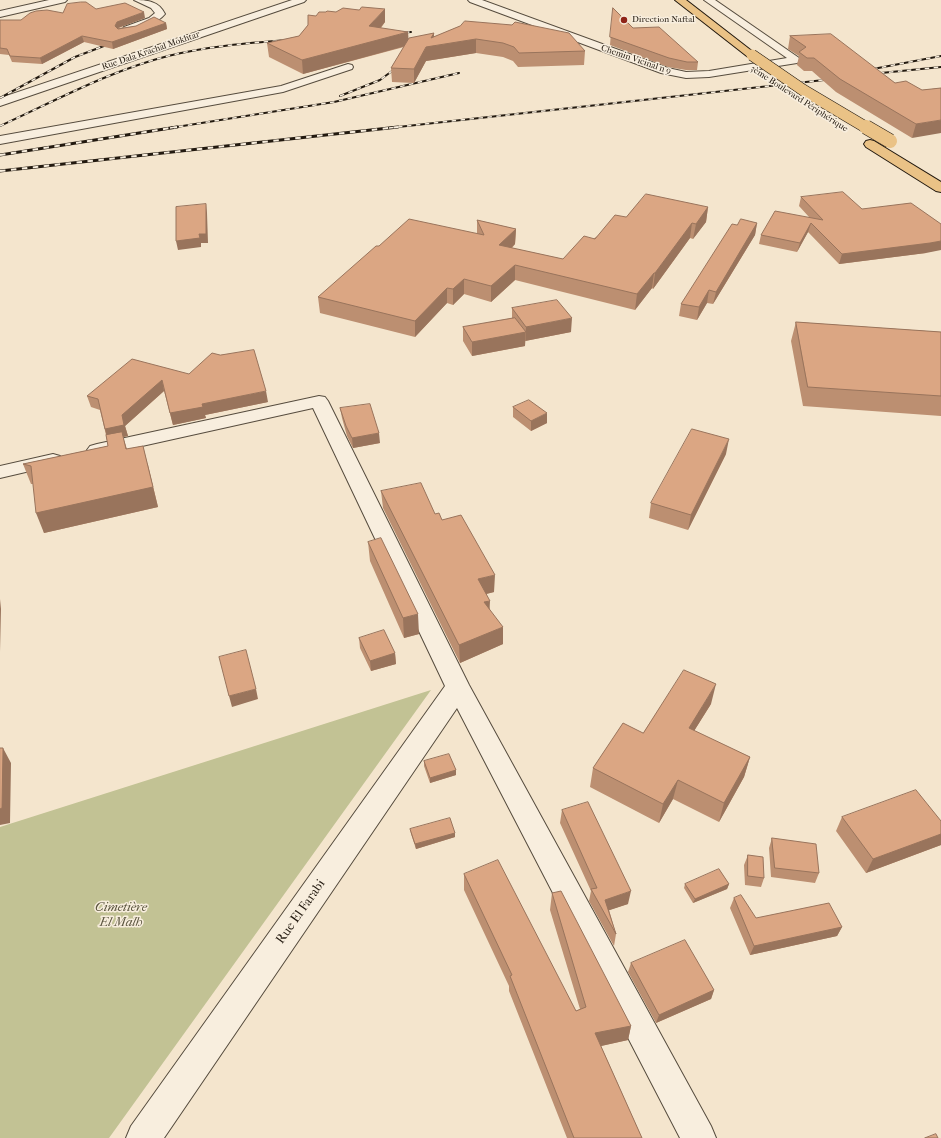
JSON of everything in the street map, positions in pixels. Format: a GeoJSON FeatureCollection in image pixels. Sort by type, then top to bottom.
{"type":"FeatureCollection","features":[{"type":"Feature","properties":{"kind":"highway","name":"3ème Boulevard Périphérique"},"geometry":{"type":"LineString","coordinates":[[676,2],[683,15]]}},
{"type":"Feature","properties":{"kind":"highway","name":"3ème Boulevard Périphérique"},"geometry":{"type":"LineString","coordinates":[[676,2],[774,72],[832,108],[903,148]]}},
{"type":"Feature","properties":{"kind":"highway","name":"3ème Boulevard Périphérique"},"geometry":{"type":"LineString","coordinates":[[735,57],[821,114]]}},
{"type":"Feature","properties":{"kind":"highway","name":"3ème Boulevard Périphérique"},"geometry":{"type":"LineString","coordinates":[[858,137],[941,188]]}},
{"type":"Feature","properties":{"kind":"street"},"geometry":{"type":"LineString","coordinates":[[0,14],[62,0]]}},
{"type":"Feature","properties":{"kind":"street"},"geometry":{"type":"LineString","coordinates":[[139,0],[154,6],[160,11]]}},
{"type":"Feature","properties":{"kind":"street"},"geometry":{"type":"LineString","coordinates":[[270,0],[285,6]]}},
{"type":"Feature","properties":{"kind":"street","name":"Rue Dala Krachal Mokhtar"},"geometry":{"type":"LineString","coordinates":[[0,102],[301,0]]}},
{"type":"Feature","properties":{"kind":"street","name":"Chemin Vicinal n 9"},"geometry":{"type":"LineString","coordinates":[[473,0],[644,64],[678,74],[709,74],[797,60],[709,0]]}},
{"type":"Feature","properties":{"kind":"street"},"geometry":{"type":"LineString","coordinates":[[129,2],[160,11]]}},
{"type":"Feature","properties":{"kind":"street"},"geometry":{"type":"LineString","coordinates":[[123,31],[153,20],[158,17],[160,11]]}},
{"type":"Feature","properties":{"kind":"street"},"geometry":{"type":"LineString","coordinates":[[0,140],[283,89],[348,67]]}},
{"type":"Feature","properties":{"kind":"street"},"geometry":{"type":"LineString","coordinates":[[0,472],[319,401],[458,687],[699,1138]]}},
{"type":"Feature","properties":{"kind":"street","name":"Rue El Farabi"},"geometry":{"type":"LineString","coordinates":[[143,1138],[458,687]]}},
{"type":"Feature","properties":{"kind":"green space","name":"Cimetière El Malh"},"geometry":{"type":"Polygon","coordinates":[[[431,690],[109,1138],[0,1138],[0,827],[431,690]]]}},
{"type":"Feature","properties":{"kind":"building"},"geometry":{"type":"Polygon","coordinates":[[[86,2],[96,9],[125,3],[144,12],[117,22],[115,26],[118,29],[136,26],[154,17],[166,23],[112,42],[82,36],[40,58],[10,56],[7,49],[0,48],[0,20],[21,20],[30,13],[36,11],[47,10],[63,13],[67,4],[86,2]]]}},
{"type":"Feature","properties":{"kind":"building"},"geometry":{"type":"Polygon","coordinates":[[[362,7],[385,9],[369,26],[408,32],[302,60],[267,43],[299,36],[308,25],[308,15],[316,16],[319,12],[327,11],[336,12],[343,8],[359,10],[362,7]]]}},
{"type":"Feature","properties":{"kind":"building"},"geometry":{"type":"Polygon","coordinates":[[[613,8],[633,28],[659,27],[698,62],[687,62],[669,58],[610,37],[613,8]]]}},
{"type":"Feature","properties":{"kind":"building"},"geometry":{"type":"Polygon","coordinates":[[[465,21],[512,25],[515,22],[569,33],[585,51],[519,53],[514,47],[503,43],[476,39],[426,47],[414,69],[391,68],[409,38],[434,33],[431,38],[460,26],[465,21]]]}},
{"type":"Feature","properties":{"kind":"building"},"geometry":{"type":"Polygon","coordinates":[[[831,34],[895,83],[906,81],[922,90],[941,88],[941,120],[916,124],[840,79],[814,58],[807,58],[799,52],[806,47],[790,36],[831,34]]]}},
{"type":"Feature","properties":{"kind":"building"},"geometry":{"type":"Polygon","coordinates":[[[843,192],[862,209],[911,203],[941,224],[941,241],[842,254],[811,223],[800,243],[761,235],[775,211],[823,220],[801,197],[843,192]]]}},
{"type":"Feature","properties":{"kind":"building"},"geometry":{"type":"Polygon","coordinates":[[[646,194],[708,207],[696,224],[692,223],[655,273],[637,294],[515,265],[491,286],[464,279],[453,289],[447,288],[415,321],[318,297],[409,219],[484,235],[477,220],[516,229],[499,245],[563,259],[584,236],[595,239],[615,215],[626,217],[646,194]]]}},
{"type":"Feature","properties":{"kind":"building"},"geometry":{"type":"Polygon","coordinates":[[[206,204],[206,234],[199,234],[200,238],[176,241],[176,207],[206,204]]]}},
{"type":"Feature","properties":{"kind":"building"},"geometry":{"type":"Polygon","coordinates":[[[741,219],[757,223],[716,292],[709,290],[699,307],[681,304],[732,224],[737,225],[741,219]]]}},
{"type":"Feature","properties":{"kind":"building"},"geometry":{"type":"Polygon","coordinates":[[[557,300],[572,318],[526,327],[512,308],[557,300]]]}},
{"type":"Feature","properties":{"kind":"building"},"geometry":{"type":"Polygon","coordinates":[[[515,318],[526,332],[472,342],[463,327],[515,318]]]}},
{"type":"Feature","properties":{"kind":"building"},"geometry":{"type":"Polygon","coordinates":[[[796,322],[941,332],[941,396],[808,387],[796,322]]]}},
{"type":"Feature","properties":{"kind":"building"},"geometry":{"type":"Polygon","coordinates":[[[254,350],[266,391],[202,404],[203,407],[170,413],[162,380],[122,415],[124,425],[105,429],[98,399],[87,396],[132,359],[189,374],[212,353],[220,355],[254,350]]]}},
{"type":"Feature","properties":{"kind":"building"},"geometry":{"type":"Polygon","coordinates":[[[529,400],[547,413],[531,421],[513,407],[529,400]]]}},
{"type":"Feature","properties":{"kind":"building"},"geometry":{"type":"Polygon","coordinates":[[[370,404],[379,433],[352,438],[340,408],[370,404]]]}},
{"type":"Feature","properties":{"kind":"building"},"geometry":{"type":"Polygon","coordinates":[[[692,429],[729,439],[691,515],[651,503],[692,429]]]}},
{"type":"Feature","properties":{"kind":"building"},"geometry":{"type":"Polygon","coordinates":[[[122,432],[126,449],[143,446],[153,487],[36,513],[31,466],[23,464],[108,446],[106,435],[122,432]]]}},
{"type":"Feature","properties":{"kind":"building"},"geometry":{"type":"Polygon","coordinates":[[[421,483],[435,514],[439,513],[442,520],[461,515],[495,575],[478,579],[490,601],[484,602],[503,627],[459,645],[381,491],[421,483]]]}},
{"type":"Feature","properties":{"kind":"building"},"geometry":{"type":"Polygon","coordinates":[[[381,538],[418,614],[403,618],[368,542],[381,538]]]}},
{"type":"Feature","properties":{"kind":"building"},"geometry":{"type":"Polygon","coordinates":[[[384,630],[395,653],[370,661],[359,638],[384,630]]]}},
{"type":"Feature","properties":{"kind":"building"},"geometry":{"type":"Polygon","coordinates":[[[246,650],[256,689],[229,696],[219,657],[246,650]]]}},
{"type":"Feature","properties":{"kind":"building"},"geometry":{"type":"Polygon","coordinates":[[[684,670],[716,684],[689,728],[750,757],[724,803],[678,780],[663,804],[593,768],[623,723],[643,733],[684,670]]]}},
{"type":"Feature","properties":{"kind":"building"},"geometry":{"type":"Polygon","coordinates":[[[0,748],[3,748],[2,808],[0,809],[0,748]]]}},
{"type":"Feature","properties":{"kind":"building"},"geometry":{"type":"Polygon","coordinates":[[[449,754],[456,770],[430,778],[424,761],[449,754]]]}},
{"type":"Feature","properties":{"kind":"building"},"geometry":{"type":"Polygon","coordinates":[[[916,790],[941,821],[941,834],[873,859],[842,817],[916,790]]]}},
{"type":"Feature","properties":{"kind":"building"},"geometry":{"type":"Polygon","coordinates":[[[588,802],[631,891],[605,900],[616,934],[591,889],[597,888],[562,810],[588,802]]]}},
{"type":"Feature","properties":{"kind":"building"},"geometry":{"type":"Polygon","coordinates":[[[450,818],[455,833],[415,844],[410,829],[450,818]]]}},
{"type":"Feature","properties":{"kind":"building"},"geometry":{"type":"Polygon","coordinates":[[[772,838],[816,844],[819,873],[775,868],[772,838]]]}},
{"type":"Feature","properties":{"kind":"building"},"geometry":{"type":"Polygon","coordinates":[[[748,855],[763,857],[764,878],[748,876],[748,855]]]}},
{"type":"Feature","properties":{"kind":"building"},"geometry":{"type":"Polygon","coordinates":[[[498,860],[576,1011],[586,1007],[552,893],[561,891],[631,1026],[595,1033],[642,1138],[574,1138],[510,976],[512,975],[464,874],[498,860]]]}},
{"type":"Feature","properties":{"kind":"building"},"geometry":{"type":"Polygon","coordinates":[[[719,869],[729,884],[695,899],[685,884],[719,869]]]}},
{"type":"Feature","properties":{"kind":"building"},"geometry":{"type":"Polygon","coordinates":[[[741,895],[756,918],[829,903],[842,927],[754,946],[734,898],[741,895]]]}},
{"type":"Feature","properties":{"kind":"building"},"geometry":{"type":"Polygon","coordinates":[[[685,940],[714,990],[659,1015],[631,963],[685,940]]]}},
{"type":"Feature","properties":{"kind":"building"},"geometry":{"type":"Polygon","coordinates":[[[936,1134],[938,1138],[925,1138],[936,1134]]]}},
{"type":"Feature","properties":{"kind":"railway"},"geometry":{"type":"LineString","coordinates":[[396,33],[411,32]]}},
{"type":"Feature","properties":{"kind":"railway"},"geometry":{"type":"LineString","coordinates":[[0,126],[82,87],[146,62],[213,47],[289,40]]}},
{"type":"Feature","properties":{"kind":"railway"},"geometry":{"type":"LineString","coordinates":[[0,98],[75,57],[109,44]]}},
{"type":"Feature","properties":{"kind":"railway"},"geometry":{"type":"LineString","coordinates":[[873,69],[941,56]]}},
{"type":"Feature","properties":{"kind":"railway"},"geometry":{"type":"LineString","coordinates":[[340,96],[380,80],[400,65]]}},
{"type":"Feature","properties":{"kind":"railway"},"geometry":{"type":"LineString","coordinates":[[871,74],[941,67]]}},
{"type":"Feature","properties":{"kind":"railway"},"geometry":{"type":"LineString","coordinates":[[170,128],[334,102],[459,73]]}},
{"type":"Feature","properties":{"kind":"railway"},"geometry":{"type":"LineString","coordinates":[[389,128],[833,79]]}},
{"type":"Feature","properties":{"kind":"railway"},"geometry":{"type":"LineString","coordinates":[[0,155],[177,127]]}},
{"type":"Feature","properties":{"kind":"railway"},"geometry":{"type":"LineString","coordinates":[[0,171],[398,127]]}},
{"type":"Feature","properties":{"kind":"place","name":"Direction Naftal"},"geometry":{"type":"Point","coordinates":[624,20]}}]}
